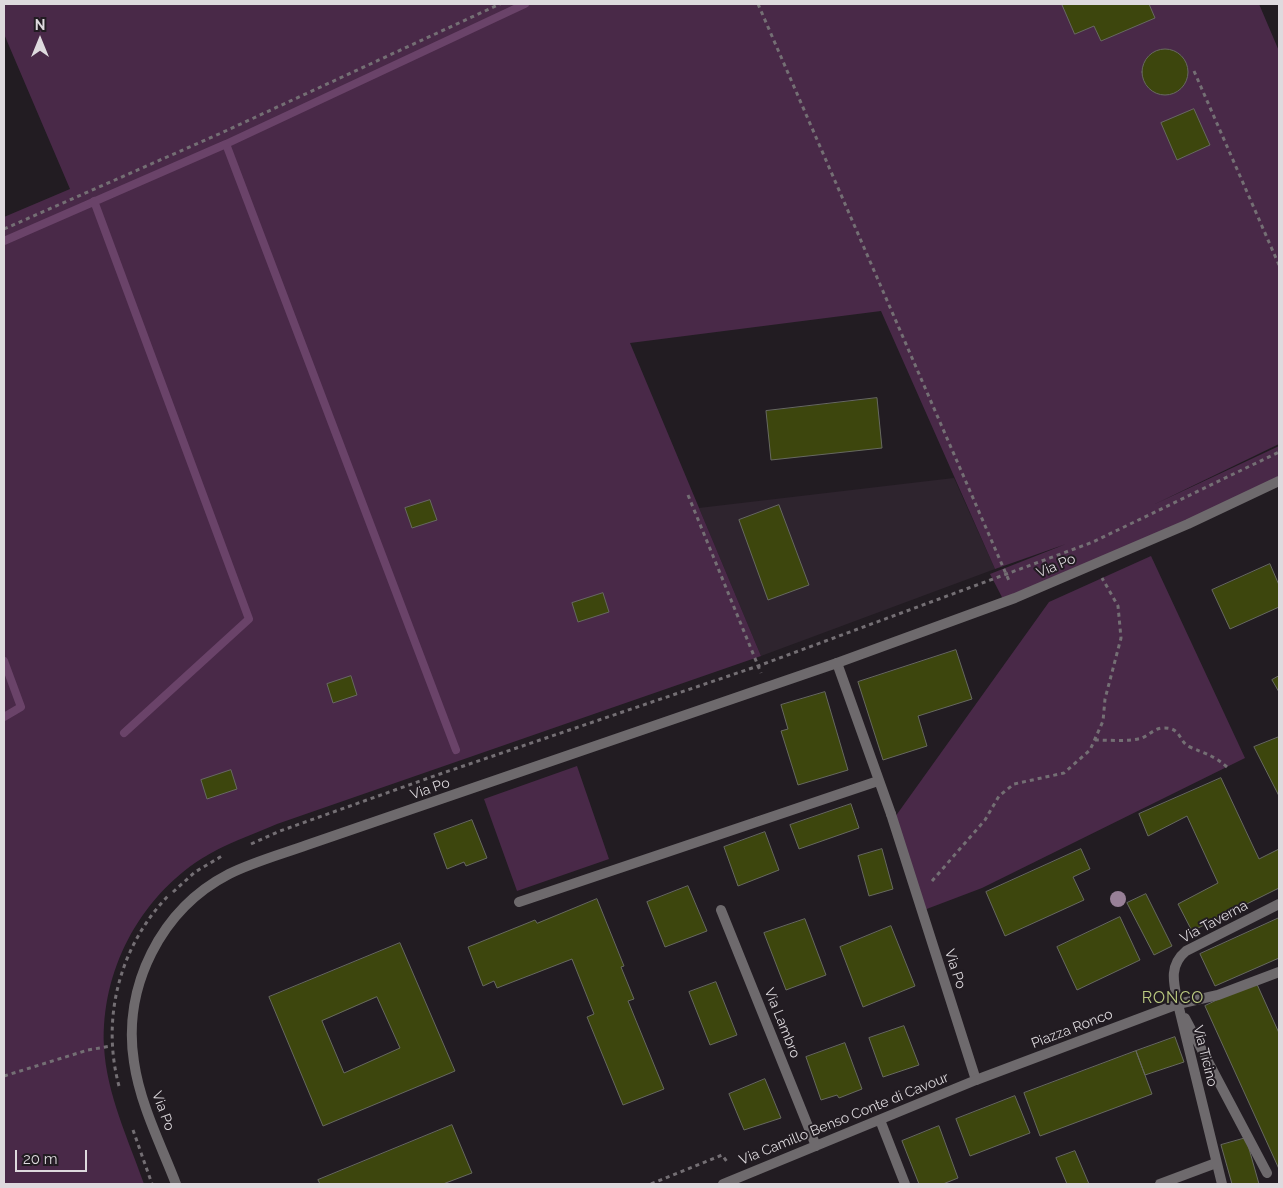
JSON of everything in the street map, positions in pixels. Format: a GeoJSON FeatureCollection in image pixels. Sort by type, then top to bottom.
{"type":"FeatureCollection","features":[{"type":"Feature","properties":{"kind":"street","name":"Via Po"},"geometry":{"type":"LineString","coordinates":[[176,1184],[141,1093],[131,1045],[138,986],[147,959],[156,943],[191,901],[228,875],[307,845],[837,663],[1015,598],[1188,524],[1279,481]]}},
{"type":"Feature","properties":{"kind":"street","name":"Via Po"},"geometry":{"type":"LineString","coordinates":[[837,663],[890,814],[976,1080]]}},
{"type":"Feature","properties":{"kind":"street"},"geometry":{"type":"LineString","coordinates":[[518,902],[878,780]]}},
{"type":"Feature","properties":{"kind":"street","name":"Via Taverna"},"geometry":{"type":"LineString","coordinates":[[1178,1004],[1173,977],[1176,962],[1180,956],[1191,948],[1279,904]]}},
{"type":"Feature","properties":{"kind":"street","name":"Via Lambro"},"geometry":{"type":"LineString","coordinates":[[722,910],[816,1146]]}},
{"type":"Feature","properties":{"kind":"street","name":"Piazza Ronco"},"geometry":{"type":"LineString","coordinates":[[976,1080],[1178,1004],[1218,995],[1279,972]]}},
{"type":"Feature","properties":{"kind":"street","name":"Via Ticino"},"geometry":{"type":"LineString","coordinates":[[1178,1004],[1222,1184]]}},
{"type":"Feature","properties":{"kind":"street","name":"Via Ticino"},"geometry":{"type":"LineString","coordinates":[[1178,1004],[1267,1173]]}},
{"type":"Feature","properties":{"kind":"street","name":"Via Camillo Benso Conte di Cavour"},"geometry":{"type":"LineString","coordinates":[[723,1184],[976,1080]]}},
{"type":"Feature","properties":{"kind":"street"},"geometry":{"type":"LineString","coordinates":[[880,1120],[905,1184]]}},
{"type":"Feature","properties":{"kind":"street"},"geometry":{"type":"LineString","coordinates":[[1160,1184],[1216,1163]]}},
{"type":"Feature","properties":{"kind":"path"},"geometry":{"type":"LineString","coordinates":[[4,229],[228,130],[500,4]]}},
{"type":"Feature","properties":{"kind":"path"},"geometry":{"type":"LineString","coordinates":[[758,4],[1015,598]]}},
{"type":"Feature","properties":{"kind":"path"},"geometry":{"type":"LineString","coordinates":[[1194,72],[1279,265]]}},
{"type":"Feature","properties":{"kind":"path"},"geometry":{"type":"LineString","coordinates":[[688,495],[767,687]]}},
{"type":"Feature","properties":{"kind":"path"},"geometry":{"type":"LineString","coordinates":[[920,906],[933,878],[985,820],[999,796],[1014,784],[1064,772],[1090,750],[1103,721],[1105,699],[1121,638],[1118,606],[1102,578]]}},
{"type":"Feature","properties":{"kind":"path"},"geometry":{"type":"LineString","coordinates":[[1095,740],[1133,740],[1142,738],[1158,729],[1170,729],[1176,731],[1188,746],[1208,752],[1227,767]]}},
{"type":"Feature","properties":{"kind":"path"},"geometry":{"type":"LineString","coordinates":[[4,1076],[88,1050],[131,1045]]}},
{"type":"Feature","properties":{"kind":"path"},"geometry":{"type":"LineString","coordinates":[[651,1184],[722,1155],[737,1178]]}},
{"type":"Feature","properties":{"kind":"shaded area"},"geometry":{"type":"Polygon","coordinates":[[[4,4],[1259,4],[1279,51],[1279,444],[1153,505],[1279,446],[1279,481],[1005,603],[990,574],[1066,544],[995,569],[881,311],[630,343],[761,656],[277,824],[229,844],[201,859],[179,875],[142,916],[128,939],[117,964],[109,991],[105,1018],[104,1046],[109,1081],[119,1116],[144,1184],[4,1184],[4,217],[70,189],[4,34],[4,4]]]}},
{"type":"Feature","properties":{"kind":"shaded area"},"geometry":{"type":"Polygon","coordinates":[[[954,478],[995,569],[761,656],[699,508],[954,478]]]}},
{"type":"Feature","properties":{"kind":"shaded area"},"geometry":{"type":"Polygon","coordinates":[[[1151,556],[1245,758],[982,888],[924,910],[895,817],[1049,602],[1151,556]]]}},
{"type":"Feature","properties":{"kind":"shaded area"},"geometry":{"type":"Polygon","coordinates":[[[577,766],[609,859],[517,891],[484,799],[577,766]]]}},
{"type":"Feature","properties":{"kind":"building"},"geometry":{"type":"Polygon","coordinates":[[[1062,4],[1149,4],[1155,18],[1101,41],[1094,26],[1075,34],[1062,4]]]}},
{"type":"Feature","properties":{"kind":"building"},"geometry":{"type":"Polygon","coordinates":[[[1165,49],[1178,53],[1184,59],[1188,72],[1184,85],[1178,91],[1165,95],[1152,91],[1146,85],[1142,72],[1146,59],[1152,53],[1165,49]]]}},
{"type":"Feature","properties":{"kind":"building"},"geometry":{"type":"Polygon","coordinates":[[[1194,109],[1210,145],[1177,160],[1161,123],[1194,109]]]}},
{"type":"Feature","properties":{"kind":"building"},"geometry":{"type":"Polygon","coordinates":[[[877,398],[882,448],[771,460],[766,411],[877,398]]]}},
{"type":"Feature","properties":{"kind":"building"},"geometry":{"type":"Polygon","coordinates":[[[430,500],[437,520],[412,528],[405,508],[430,500]]]}},
{"type":"Feature","properties":{"kind":"building"},"geometry":{"type":"Polygon","coordinates":[[[779,505],[809,585],[768,600],[739,520],[779,505]]]}},
{"type":"Feature","properties":{"kind":"building"},"geometry":{"type":"Polygon","coordinates":[[[1270,564],[1279,585],[1279,607],[1230,629],[1212,590],[1270,564]]]}},
{"type":"Feature","properties":{"kind":"building"},"geometry":{"type":"Polygon","coordinates":[[[603,593],[609,612],[578,622],[572,603],[603,593]]]}},
{"type":"Feature","properties":{"kind":"building"},"geometry":{"type":"Polygon","coordinates":[[[956,650],[972,699],[918,716],[927,746],[883,760],[858,682],[956,650]]]}},
{"type":"Feature","properties":{"kind":"building"},"geometry":{"type":"Polygon","coordinates":[[[351,676],[357,695],[333,703],[327,684],[351,676]]]}},
{"type":"Feature","properties":{"kind":"building"},"geometry":{"type":"Polygon","coordinates":[[[1279,676],[1279,692],[1272,680],[1279,676]]]}},
{"type":"Feature","properties":{"kind":"building"},"geometry":{"type":"Polygon","coordinates":[[[825,692],[848,770],[798,785],[781,731],[788,729],[781,705],[825,692]]]}},
{"type":"Feature","properties":{"kind":"building"},"geometry":{"type":"Polygon","coordinates":[[[1279,737],[1279,796],[1254,747],[1279,737]]]}},
{"type":"Feature","properties":{"kind":"building"},"geometry":{"type":"Polygon","coordinates":[[[231,770],[237,789],[207,799],[201,780],[231,770]]]}},
{"type":"Feature","properties":{"kind":"building"},"geometry":{"type":"Polygon","coordinates":[[[1221,778],[1259,859],[1279,849],[1279,888],[1192,931],[1178,904],[1218,883],[1187,816],[1148,836],[1139,814],[1221,778]]]}},
{"type":"Feature","properties":{"kind":"building"},"geometry":{"type":"Polygon","coordinates":[[[851,804],[859,828],[799,849],[790,825],[851,804]]]}},
{"type":"Feature","properties":{"kind":"building"},"geometry":{"type":"Polygon","coordinates":[[[472,820],[487,858],[466,866],[464,862],[447,869],[434,834],[472,820]]]}},
{"type":"Feature","properties":{"kind":"building"},"geometry":{"type":"Polygon","coordinates":[[[765,832],[779,870],[738,886],[724,847],[765,832]]]}},
{"type":"Feature","properties":{"kind":"building"},"geometry":{"type":"Polygon","coordinates":[[[882,849],[893,889],[869,896],[858,856],[882,849]]]}},
{"type":"Feature","properties":{"kind":"building"},"geometry":{"type":"Polygon","coordinates":[[[1081,849],[1090,869],[1073,877],[1084,900],[1005,936],[986,892],[1081,849]]]}},
{"type":"Feature","properties":{"kind":"building"},"geometry":{"type":"Polygon","coordinates":[[[688,886],[707,931],[665,947],[647,902],[688,886]]]}},
{"type":"Feature","properties":{"kind":"building"},"geometry":{"type":"Polygon","coordinates":[[[1146,894],[1172,946],[1154,955],[1127,903],[1146,894]]]}},
{"type":"Feature","properties":{"kind":"building"},"geometry":{"type":"Polygon","coordinates":[[[597,899],[624,966],[621,967],[634,999],[628,1001],[664,1089],[623,1105],[587,1017],[594,1014],[572,959],[497,988],[494,981],[483,986],[468,947],[535,920],[537,923],[597,899]]]}},
{"type":"Feature","properties":{"kind":"building"},"geometry":{"type":"Polygon","coordinates":[[[1120,917],[1140,960],[1077,990],[1057,947],[1120,917]]]}},
{"type":"Feature","properties":{"kind":"building"},"geometry":{"type":"Polygon","coordinates":[[[1279,918],[1279,958],[1215,986],[1200,954],[1279,918]]]}},
{"type":"Feature","properties":{"kind":"building"},"geometry":{"type":"Polygon","coordinates":[[[805,919],[826,975],[786,990],[764,933],[805,919]]]}},
{"type":"Feature","properties":{"kind":"building"},"geometry":{"type":"Polygon","coordinates":[[[891,926],[915,986],[863,1007],[840,947],[891,926]]]}},
{"type":"Feature","properties":{"kind":"building"},"geometry":{"type":"Polygon","coordinates":[[[400,943],[455,1071],[323,1126],[269,997],[400,943]],[[377,997],[322,1021],[344,1073],[400,1048],[377,997]]]}},
{"type":"Feature","properties":{"kind":"building"},"geometry":{"type":"Polygon","coordinates":[[[716,982],[737,1035],[710,1045],[689,992],[716,982]]]}},
{"type":"Feature","properties":{"kind":"building"},"geometry":{"type":"Polygon","coordinates":[[[1256,982],[1279,1033],[1279,1169],[1205,1006],[1256,982]]]}},
{"type":"Feature","properties":{"kind":"building"},"geometry":{"type":"Polygon","coordinates":[[[904,1026],[919,1065],[883,1077],[869,1038],[904,1026]]]}},
{"type":"Feature","properties":{"kind":"building"},"geometry":{"type":"Polygon","coordinates":[[[1175,1037],[1184,1062],[1145,1075],[1136,1051],[1175,1037]]]}},
{"type":"Feature","properties":{"kind":"building"},"geometry":{"type":"Polygon","coordinates":[[[845,1043],[862,1089],[839,1098],[837,1095],[821,1100],[806,1057],[845,1043]]]}},
{"type":"Feature","properties":{"kind":"building"},"geometry":{"type":"Polygon","coordinates":[[[1136,1051],[1152,1094],[1040,1136],[1024,1093],[1136,1051]]]}},
{"type":"Feature","properties":{"kind":"building"},"geometry":{"type":"Polygon","coordinates":[[[765,1079],[781,1118],[744,1130],[729,1094],[765,1079]]]}},
{"type":"Feature","properties":{"kind":"building"},"geometry":{"type":"Polygon","coordinates":[[[1015,1096],[1030,1133],[970,1156],[956,1119],[1015,1096]]]}},
{"type":"Feature","properties":{"kind":"building"},"geometry":{"type":"Polygon","coordinates":[[[452,1125],[472,1173],[443,1184],[320,1184],[318,1180],[452,1125]]]}},
{"type":"Feature","properties":{"kind":"building"},"geometry":{"type":"Polygon","coordinates":[[[939,1126],[958,1178],[943,1184],[919,1184],[902,1141],[939,1126]]]}},
{"type":"Feature","properties":{"kind":"building"},"geometry":{"type":"Polygon","coordinates":[[[1246,1138],[1259,1184],[1232,1184],[1221,1145],[1246,1138]]]}},
{"type":"Feature","properties":{"kind":"building"},"geometry":{"type":"Polygon","coordinates":[[[1075,1151],[1089,1184],[1067,1184],[1056,1158],[1075,1151]]]}},
{"type":"Feature","properties":{"kind":"waterway"},"geometry":{"type":"LineString","coordinates":[[4,241],[226,144],[525,4]]}},
{"type":"Feature","properties":{"kind":"waterway"},"geometry":{"type":"LineString","coordinates":[[226,144],[456,750]]}},
{"type":"Feature","properties":{"kind":"waterway"},"geometry":{"type":"LineString","coordinates":[[94,201],[249,619],[124,733]]}},
{"type":"Feature","properties":{"kind":"waterway"},"geometry":{"type":"LineString","coordinates":[[4,661],[21,707],[4,717]]}},
{"type":"Feature","properties":{"kind":"district","name":"RONCO"},"geometry":{"type":"Point","coordinates":[1173,998]}}]}
